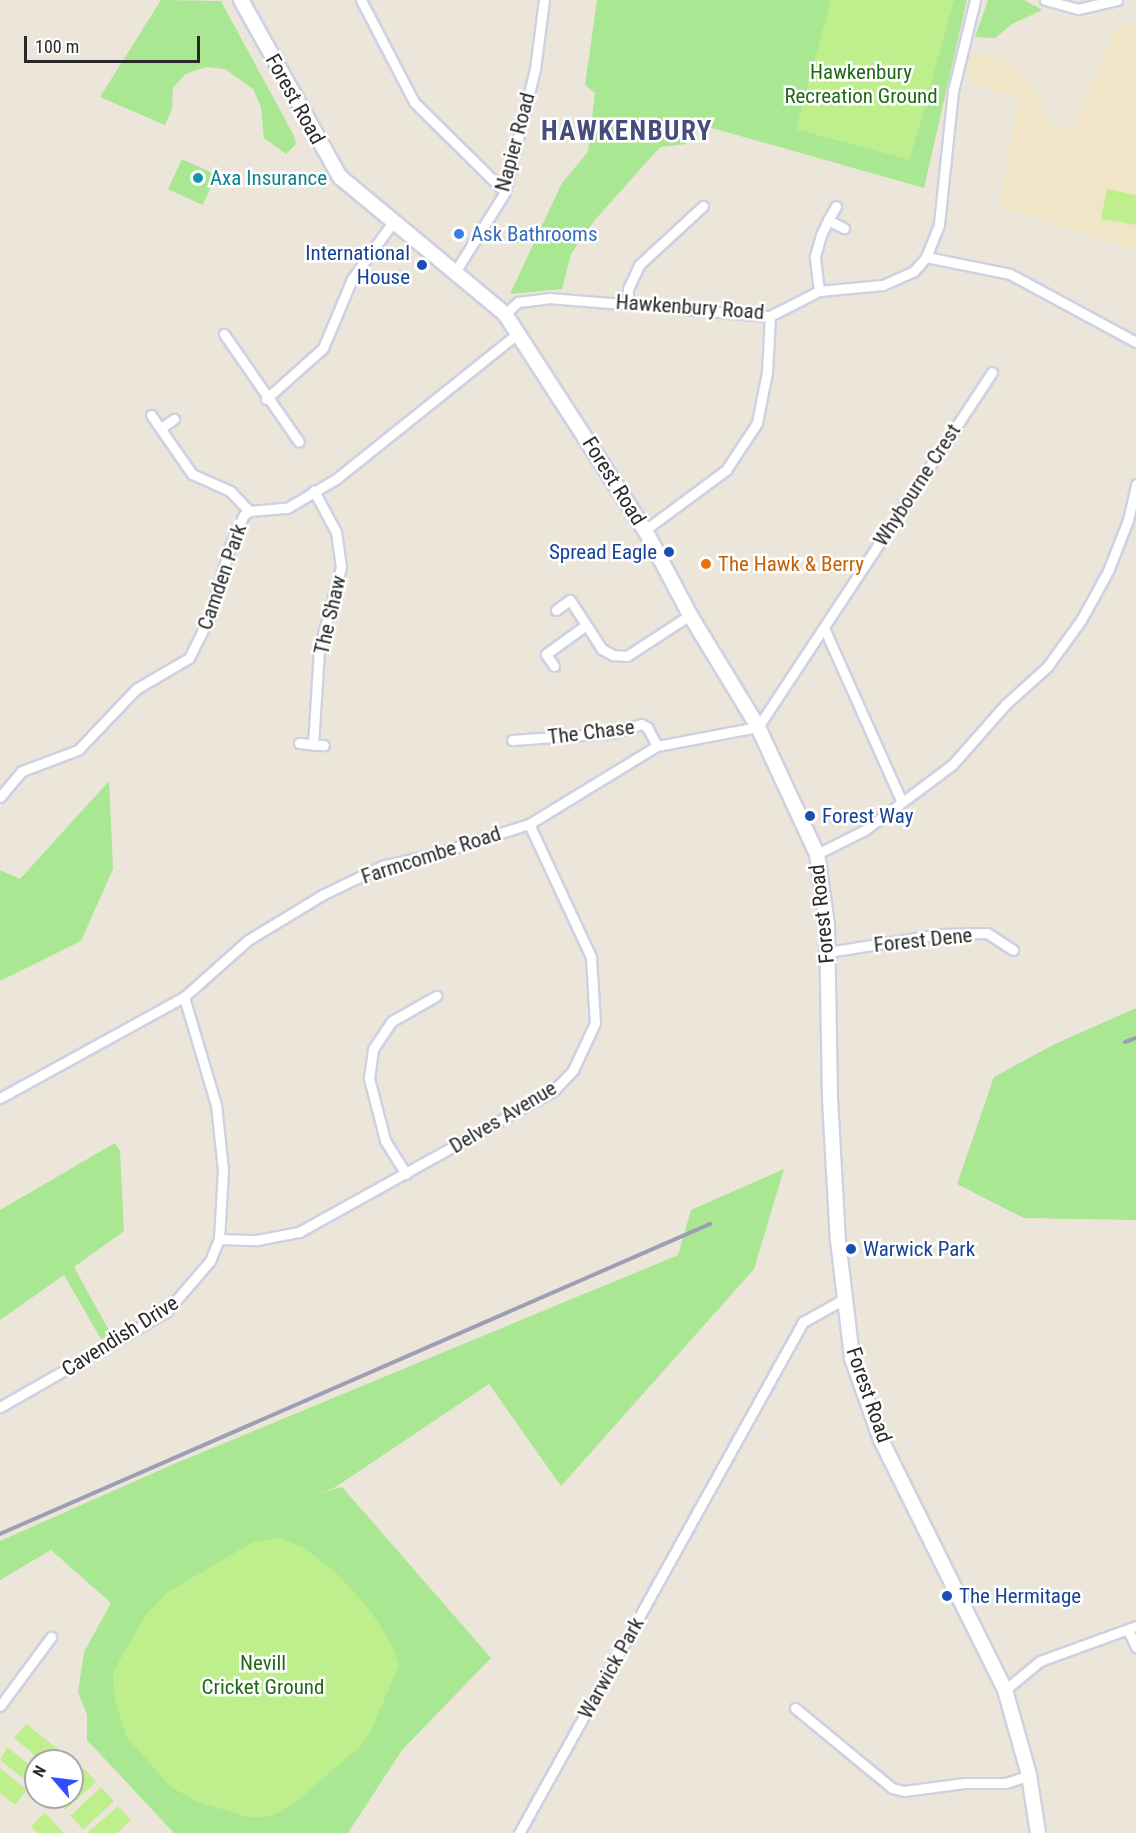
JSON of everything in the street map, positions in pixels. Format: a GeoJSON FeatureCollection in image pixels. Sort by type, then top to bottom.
{"type":"FeatureCollection","features":[{"type":"Feature","properties":{"kind":"street","name":"Forest Road"},"geometry":{"type":"LineString","coordinates":[[241,0],[340,177],[505,314],[518,333],[645,531],[690,615],[758,727],[816,854],[825,899],[832,1150],[844,1299],[852,1358],[881,1440],[1005,1690],[1029,1775],[1034,1830]]}},
{"type":"Feature","properties":{"kind":"street"},"geometry":{"type":"LineString","coordinates":[[362,0],[414,102],[505,192]]}},
{"type":"Feature","properties":{"kind":"street","name":"Napier Road"},"geometry":{"type":"LineString","coordinates":[[455,272],[505,192],[535,69],[544,0]]}},
{"type":"Feature","properties":{"kind":"street","name":"Hawkenbury Road"},"geometry":{"type":"LineString","coordinates":[[505,314],[518,302],[531,299],[628,303],[770,316],[819,291],[850,285],[883,285],[914,270],[926,257],[939,224],[953,91],[975,0]]}},
{"type":"Feature","properties":{"kind":"street"},"geometry":{"type":"LineString","coordinates":[[1045,0],[1078,9],[1116,0]]}},
{"type":"Feature","properties":{"kind":"street"},"geometry":{"type":"LineString","coordinates":[[628,303],[628,289],[639,265],[702,206]]}},
{"type":"Feature","properties":{"kind":"street"},"geometry":{"type":"LineString","coordinates":[[819,291],[815,256],[828,220],[836,206]]}},
{"type":"Feature","properties":{"kind":"street"},"geometry":{"type":"LineString","coordinates":[[828,220],[844,228]]}},
{"type":"Feature","properties":{"kind":"street"},"geometry":{"type":"LineString","coordinates":[[266,399],[323,348],[352,279],[393,222]]}},
{"type":"Feature","properties":{"kind":"street"},"geometry":{"type":"LineString","coordinates":[[926,257],[1011,274],[1136,342]]}},
{"type":"Feature","properties":{"kind":"street"},"geometry":{"type":"LineString","coordinates":[[645,531],[726,470],[757,423],[767,372],[770,316]]}},
{"type":"Feature","properties":{"kind":"street","name":"Camden Park"},"geometry":{"type":"LineString","coordinates":[[0,797],[22,771],[78,750],[136,689],[189,658],[209,618],[236,530],[249,511],[287,508],[366,457],[518,333]]}},
{"type":"Feature","properties":{"kind":"street"},"geometry":{"type":"LineString","coordinates":[[224,334],[251,367],[266,399],[298,442]]}},
{"type":"Feature","properties":{"kind":"street","name":"Whybourne Crest"},"geometry":{"type":"LineString","coordinates":[[758,727],[992,372]]}},
{"type":"Feature","properties":{"kind":"street"},"geometry":{"type":"LineString","coordinates":[[151,415],[192,474],[230,491],[249,511]]}},
{"type":"Feature","properties":{"kind":"street"},"geometry":{"type":"LineString","coordinates":[[161,428],[174,418]]}},
{"type":"Feature","properties":{"kind":"street"},"geometry":{"type":"LineString","coordinates":[[816,854],[865,830],[901,800],[952,765],[1006,704],[1047,667],[1103,581],[1132,521],[1136,484]]}},
{"type":"Feature","properties":{"kind":"street","name":"The Shaw"},"geometry":{"type":"LineString","coordinates":[[313,745],[319,649],[341,567],[336,532],[314,491]]}},
{"type":"Feature","properties":{"kind":"street"},"geometry":{"type":"LineString","coordinates":[[556,610],[570,600],[602,649],[613,655],[627,656],[690,615]]}},
{"type":"Feature","properties":{"kind":"street"},"geometry":{"type":"LineString","coordinates":[[554,666],[546,654],[586,625]]}},
{"type":"Feature","properties":{"kind":"street"},"geometry":{"type":"LineString","coordinates":[[824,628],[901,800]]}},
{"type":"Feature","properties":{"kind":"street","name":"The Chase"},"geometry":{"type":"LineString","coordinates":[[512,740],[612,733],[641,724],[647,727],[657,746]]}},
{"type":"Feature","properties":{"kind":"street","name":"Farmcombe Road"},"geometry":{"type":"LineString","coordinates":[[0,1098],[184,997],[248,940],[322,895],[382,866],[438,853],[529,824],[657,746],[758,727]]}},
{"type":"Feature","properties":{"kind":"street"},"geometry":{"type":"LineString","coordinates":[[299,743],[324,745]]}},
{"type":"Feature","properties":{"kind":"street","name":"Delves Avenue"},"geometry":{"type":"LineString","coordinates":[[219,1239],[256,1240],[299,1232],[553,1091],[583,1055],[595,1023],[591,957],[529,824]]}},
{"type":"Feature","properties":{"kind":"street","name":"Forest Dene"},"geometry":{"type":"LineString","coordinates":[[828,952],[941,934],[987,933],[1013,950]]}},
{"type":"Feature","properties":{"kind":"street"},"geometry":{"type":"LineString","coordinates":[[406,1174],[385,1140],[369,1078],[373,1049],[392,1021],[436,996]]}},
{"type":"Feature","properties":{"kind":"street","name":"Cavendish Drive"},"geometry":{"type":"LineString","coordinates":[[0,1407],[166,1312],[198,1279],[219,1239],[223,1170],[216,1104],[184,997]]}},
{"type":"Feature","properties":{"kind":"street","name":"Warwick Park"},"geometry":{"type":"LineString","coordinates":[[519,1833],[803,1322],[844,1299]]}},
{"type":"Feature","properties":{"kind":"street"},"geometry":{"type":"LineString","coordinates":[[1005,1690],[1040,1661],[1132,1628],[1136,1647]]}},
{"type":"Feature","properties":{"kind":"street"},"geometry":{"type":"LineString","coordinates":[[0,1706],[51,1637]]}},
{"type":"Feature","properties":{"kind":"street"},"geometry":{"type":"LineString","coordinates":[[795,1708],[892,1788],[904,1791],[964,1782],[1006,1783],[1029,1775]]}},
{"type":"Feature","properties":{"kind":"shaded area"},"geometry":{"type":"Polygon","coordinates":[[[1136,21],[1136,251],[999,206],[1019,98],[969,82],[971,50],[1003,61],[1025,73],[1054,128],[1074,127],[1116,28],[1136,21]]]}},
{"type":"Feature","properties":{"kind":"green space"},"geometry":{"type":"Polygon","coordinates":[[[161,0],[221,1],[294,136],[296,144],[286,154],[264,138],[261,107],[253,89],[225,69],[206,67],[185,74],[173,88],[172,109],[165,125],[100,97],[161,0]]]}},
{"type":"Feature","properties":{"kind":"green space","name":"Hawkenbury Recreation Ground"},"geometry":{"type":"Polygon","coordinates":[[[597,0],[967,0],[924,188],[691,122],[686,144],[660,147],[594,221],[571,254],[562,289],[510,294],[562,183],[588,152],[595,93],[585,85],[597,0]]]}},
{"type":"Feature","properties":{"kind":"green space"},"geometry":{"type":"Polygon","coordinates":[[[831,0],[954,0],[910,160],[796,129],[831,0]]]}},
{"type":"Feature","properties":{"kind":"green space"},"geometry":{"type":"Polygon","coordinates":[[[988,0],[1024,0],[1042,10],[1012,24],[995,38],[975,37],[988,0]]]}},
{"type":"Feature","properties":{"kind":"green space"},"geometry":{"type":"Polygon","coordinates":[[[182,159],[216,175],[202,205],[168,189],[182,159]]]}},
{"type":"Feature","properties":{"kind":"green space"},"geometry":{"type":"Polygon","coordinates":[[[1107,189],[1136,195],[1136,225],[1101,219],[1107,189]]]}},
{"type":"Feature","properties":{"kind":"green space"},"geometry":{"type":"Polygon","coordinates":[[[109,781],[113,869],[81,941],[0,981],[0,870],[20,879],[109,781]]]}},
{"type":"Feature","properties":{"kind":"green space"},"geometry":{"type":"Polygon","coordinates":[[[1136,1008],[1136,1220],[1024,1218],[957,1184],[994,1077],[1055,1044],[1136,1008]]]}},
{"type":"Feature","properties":{"kind":"green space"},"geometry":{"type":"Polygon","coordinates":[[[115,1143],[120,1151],[124,1231],[74,1267],[111,1334],[101,1339],[64,1275],[0,1320],[0,1210],[115,1143]]]}},
{"type":"Feature","properties":{"kind":"green space","name":"Nevill Cricket Ground"},"geometry":{"type":"Polygon","coordinates":[[[784,1169],[754,1269],[561,1486],[489,1384],[334,1488],[319,1493],[342,1487],[491,1658],[402,1750],[348,1833],[174,1833],[87,1740],[87,1715],[78,1692],[84,1652],[111,1603],[51,1550],[0,1580],[0,1541],[174,1464],[678,1255],[691,1210],[784,1169]]]}},
{"type":"Feature","properties":{"kind":"green space","name":"Nevill Cricket Ground"},"geometry":{"type":"Polygon","coordinates":[[[280,1538],[306,1549],[338,1575],[369,1609],[391,1643],[399,1665],[369,1735],[359,1747],[296,1802],[273,1815],[252,1818],[198,1802],[171,1787],[126,1736],[114,1696],[113,1672],[145,1616],[168,1592],[253,1542],[280,1538]]]}},
{"type":"Feature","properties":{"kind":"green space"},"geometry":{"type":"Polygon","coordinates":[[[26,1724],[58,1749],[27,1749],[14,1738],[26,1724]]]}},
{"type":"Feature","properties":{"kind":"green space"},"geometry":{"type":"Polygon","coordinates":[[[7,1747],[24,1760],[24,1779],[0,1760],[7,1747]]]}},
{"type":"Feature","properties":{"kind":"green space"},"geometry":{"type":"Polygon","coordinates":[[[0,1768],[24,1788],[24,1794],[15,1805],[0,1793],[0,1768]]]}},
{"type":"Feature","properties":{"kind":"green space"},"geometry":{"type":"Polygon","coordinates":[[[84,1768],[96,1782],[84,1793],[84,1768]]]}},
{"type":"Feature","properties":{"kind":"green space"},"geometry":{"type":"Polygon","coordinates":[[[101,1787],[114,1801],[83,1830],[70,1816],[77,1809],[84,1809],[84,1803],[101,1787]]]}},
{"type":"Feature","properties":{"kind":"green space"},"geometry":{"type":"Polygon","coordinates":[[[118,1806],[131,1820],[117,1833],[87,1833],[118,1806]]]}},
{"type":"Feature","properties":{"kind":"green space"},"geometry":{"type":"Polygon","coordinates":[[[45,1813],[64,1833],[37,1833],[31,1826],[45,1813]]]}},
{"type":"Feature","properties":{"kind":"railway"},"geometry":{"type":"LineString","coordinates":[[1125,1042],[1136,1038]]}},
{"type":"Feature","properties":{"kind":"railway"},"geometry":{"type":"LineString","coordinates":[[0,1534],[710,1224]]}},
{"type":"Feature","properties":{"kind":"place","name":"Axa Insurance"},"geometry":{"type":"Point","coordinates":[198,178]}},
{"type":"Feature","properties":{"kind":"place","name":"Ask Bathrooms"},"geometry":{"type":"Point","coordinates":[459,234]}},
{"type":"Feature","properties":{"kind":"place","name":"International House"},"geometry":{"type":"Point","coordinates":[422,265]}},
{"type":"Feature","properties":{"kind":"place","name":"Spread Eagle"},"geometry":{"type":"Point","coordinates":[669,552]}},
{"type":"Feature","properties":{"kind":"place","name":"The Hawk & Berry"},"geometry":{"type":"Point","coordinates":[706,564]}},
{"type":"Feature","properties":{"kind":"place","name":"Forest Way"},"geometry":{"type":"Point","coordinates":[810,816]}},
{"type":"Feature","properties":{"kind":"place","name":"Warwick Park"},"geometry":{"type":"Point","coordinates":[851,1249]}},
{"type":"Feature","properties":{"kind":"place","name":"The Hermitage"},"geometry":{"type":"Point","coordinates":[947,1596]}},
{"type":"Feature","properties":{"kind":"district","name":"HAWKENBURY"},"geometry":{"type":"Point","coordinates":[627,132]}}]}
